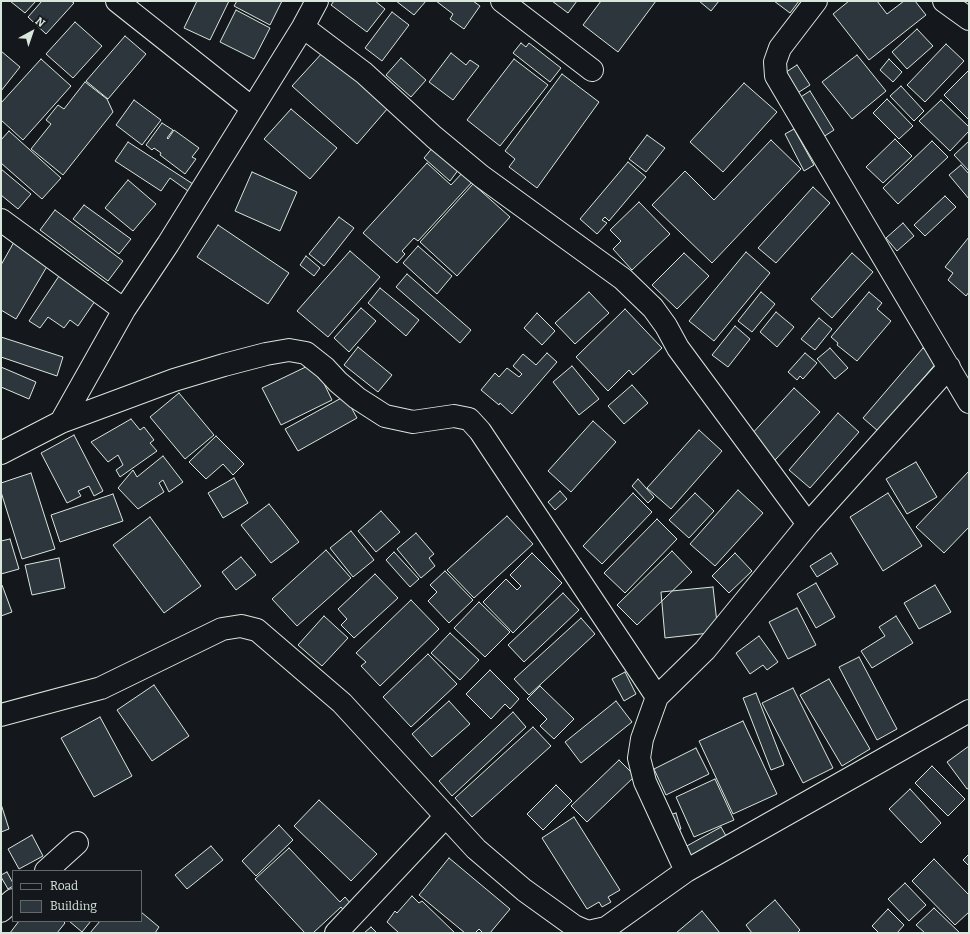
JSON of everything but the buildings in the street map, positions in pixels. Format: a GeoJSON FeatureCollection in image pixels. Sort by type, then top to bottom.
{"type":"FeatureCollection","features":[{"type":"Feature","properties":{"kind":"street"},"geometry":{"type":"LineString","coordinates":[[117,1],[252,108]]}},
{"type":"Feature","properties":{"kind":"street"},"geometry":{"type":"LineString","coordinates":[[61,422],[124,310],[168,244],[317,1]]}},
{"type":"Feature","properties":{"kind":"street"},"geometry":{"type":"LineString","coordinates":[[502,1],[592,70]]}},
{"type":"Feature","properties":{"kind":"street"},"geometry":{"type":"LineString","coordinates":[[816,1],[780,48],[775,62],[776,76],[969,402]]}},
{"type":"Feature","properties":{"kind":"street"},"geometry":{"type":"LineString","coordinates":[[944,1],[969,19]]}},
{"type":"Feature","properties":{"kind":"street"},"geometry":{"type":"LineString","coordinates":[[302,26],[364,73],[434,137],[480,176],[623,279],[653,308],[666,326],[678,348],[808,524]]}},
{"type":"Feature","properties":{"kind":"street"},"geometry":{"type":"LineString","coordinates":[[1,220],[124,310]]}},
{"type":"Feature","properties":{"kind":"street"},"geometry":{"type":"LineString","coordinates":[[1,452],[61,422],[174,380],[224,364],[289,350],[306,353],[325,368],[338,382],[357,398],[385,416],[413,422],[454,416],[469,419],[480,431],[657,697]]}},
{"type":"Feature","properties":{"kind":"street"},"geometry":{"type":"LineString","coordinates":[[686,871],[645,782],[639,758],[642,739],[657,697],[704,650],[808,524],[949,367]]}},
{"type":"Feature","properties":{"kind":"street"},"geometry":{"type":"LineString","coordinates":[[1,715],[101,688],[222,629],[241,626],[257,630],[342,703],[476,849],[524,890],[574,926],[588,932],[606,928],[686,871],[969,711]]}},
{"type":"Feature","properties":{"kind":"street"},"geometry":{"type":"LineString","coordinates":[[336,933],[446,816]]}},
{"type":"Feature","properties":{"kind":"street"},"geometry":{"type":"LineString","coordinates":[[47,870],[77,843]]}},
{"type":"Feature","properties":{"kind":"street"},"geometry":{"type":"LineString","coordinates":[[1,911],[12,901]]}}]}
